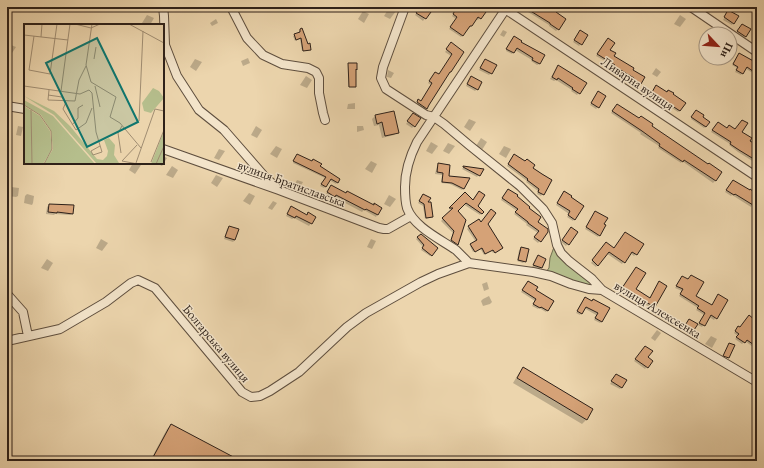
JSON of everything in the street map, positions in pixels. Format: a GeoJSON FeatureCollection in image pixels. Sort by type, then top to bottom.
{"type":"FeatureCollection","features":[{"type":"Feature","properties":{"kind":"street"},"geometry":{"type":"LineString","coordinates":[[163,7],[164,45],[177,76],[199,110],[224,130],[279,190]]}},
{"type":"Feature","properties":{"kind":"street"},"geometry":{"type":"LineString","coordinates":[[231,7],[247,38],[263,55],[282,64],[308,68],[316,72],[319,78],[319,93],[322,113],[326,120]]}},
{"type":"Feature","properties":{"kind":"street"},"geometry":{"type":"LineString","coordinates":[[405,7],[383,67],[381,78],[386,88],[426,115],[434,117],[444,124],[520,186],[542,209],[552,223],[557,245],[561,252],[569,261],[592,279],[602,290]]}},
{"type":"Feature","properties":{"kind":"street"},"geometry":{"type":"LineString","coordinates":[[691,7],[757,52]]}},
{"type":"Feature","properties":{"kind":"street","name":"Ливарна вулиця"},"geometry":{"type":"LineString","coordinates":[[411,216],[407,208],[405,198],[405,183],[411,155],[434,117],[506,8],[757,177]]}},
{"type":"Feature","properties":{"kind":"street"},"geometry":{"type":"LineString","coordinates":[[7,106],[24,109]]}},
{"type":"Feature","properties":{"kind":"street","name":"вулиця Братиславська"},"geometry":{"type":"LineString","coordinates":[[164,149],[279,190],[372,226],[384,229],[393,226],[411,216]]}},
{"type":"Feature","properties":{"kind":"street"},"geometry":{"type":"LineString","coordinates":[[411,216],[432,236],[457,251],[469,263]]}},
{"type":"Feature","properties":{"kind":"street","name":"вулиця Алексєєнка"},"geometry":{"type":"LineString","coordinates":[[469,263],[533,272],[551,276],[571,284],[602,290],[757,382]]}},
{"type":"Feature","properties":{"kind":"street","name":"Болгарська вулиця"},"geometry":{"type":"LineString","coordinates":[[7,341],[60,329],[106,302],[131,282],[138,280],[155,288],[242,392],[251,396],[260,396],[299,372],[347,327],[366,313],[438,274],[469,263]]}},
{"type":"Feature","properties":{"kind":"street"},"geometry":{"type":"LineString","coordinates":[[7,294],[23,312],[28,336]]}},
{"type":"Feature","properties":{"kind":"green space"},"geometry":{"type":"Polygon","coordinates":[[[554,247],[591,282],[590,286],[546,272],[549,268],[550,258],[554,247]]]}},
{"type":"Feature","properties":{"kind":"building"},"geometry":{"type":"Polygon","coordinates":[[[420,7],[424,7],[431,12],[426,19],[416,13],[420,7]]]}},
{"type":"Feature","properties":{"kind":"building"},"geometry":{"type":"Polygon","coordinates":[[[457,7],[477,7],[486,12],[481,19],[478,17],[463,36],[450,27],[457,17],[453,14],[457,7]]]}},
{"type":"Feature","properties":{"kind":"building"},"geometry":{"type":"Polygon","coordinates":[[[524,7],[544,7],[548,9],[550,7],[559,7],[556,12],[566,19],[559,30],[524,7]]]}},
{"type":"Feature","properties":{"kind":"building"},"geometry":{"type":"Polygon","coordinates":[[[728,10],[739,16],[734,24],[724,17],[728,10]]]}},
{"type":"Feature","properties":{"kind":"building"},"geometry":{"type":"Polygon","coordinates":[[[742,24],[751,29],[746,37],[738,32],[742,24]]]}},
{"type":"Feature","properties":{"kind":"building"},"geometry":{"type":"Polygon","coordinates":[[[302,28],[308,44],[310,43],[311,50],[303,51],[301,38],[296,40],[294,34],[300,32],[300,29],[302,28]]]}},
{"type":"Feature","properties":{"kind":"building"},"geometry":{"type":"Polygon","coordinates":[[[580,30],[588,35],[582,45],[574,40],[580,30]]]}},
{"type":"Feature","properties":{"kind":"building"},"geometry":{"type":"Polygon","coordinates":[[[514,36],[522,41],[521,42],[545,55],[540,64],[532,60],[533,58],[517,48],[514,53],[506,49],[514,36]]]}},
{"type":"Feature","properties":{"kind":"building"},"geometry":{"type":"Polygon","coordinates":[[[608,38],[615,43],[610,50],[616,53],[614,56],[634,68],[633,70],[645,77],[641,84],[633,80],[634,78],[597,54],[608,38]]]}},
{"type":"Feature","properties":{"kind":"building"},"geometry":{"type":"Polygon","coordinates":[[[451,42],[464,52],[427,109],[417,102],[418,99],[421,101],[432,83],[429,81],[435,72],[439,74],[452,54],[446,49],[451,42]]]}},
{"type":"Feature","properties":{"kind":"building"},"geometry":{"type":"Polygon","coordinates":[[[739,53],[757,63],[757,74],[747,67],[743,74],[736,70],[738,67],[736,66],[738,66],[739,53]]]}},
{"type":"Feature","properties":{"kind":"building"},"geometry":{"type":"Polygon","coordinates":[[[485,59],[497,65],[492,74],[480,68],[485,59]]]}},
{"type":"Feature","properties":{"kind":"building"},"geometry":{"type":"Polygon","coordinates":[[[348,63],[357,63],[356,87],[349,87],[348,63]]]}},
{"type":"Feature","properties":{"kind":"building"},"geometry":{"type":"Polygon","coordinates":[[[558,65],[587,83],[580,94],[558,78],[557,80],[552,77],[558,65]]]}},
{"type":"Feature","properties":{"kind":"building"},"geometry":{"type":"Polygon","coordinates":[[[471,76],[482,82],[478,90],[467,84],[471,76]]]}},
{"type":"Feature","properties":{"kind":"building"},"geometry":{"type":"Polygon","coordinates":[[[656,85],[667,92],[668,90],[674,93],[673,94],[686,103],[680,111],[651,94],[656,85]]]}},
{"type":"Feature","properties":{"kind":"building"},"geometry":{"type":"Polygon","coordinates":[[[598,91],[606,96],[599,108],[591,103],[598,91]]]}},
{"type":"Feature","properties":{"kind":"building"},"geometry":{"type":"Polygon","coordinates":[[[617,104],[639,118],[641,116],[653,124],[652,126],[722,172],[716,181],[659,146],[660,144],[612,111],[617,104]]]}},
{"type":"Feature","properties":{"kind":"building"},"geometry":{"type":"Polygon","coordinates":[[[696,110],[704,115],[703,117],[710,122],[706,127],[691,117],[696,110]]]}},
{"type":"Feature","properties":{"kind":"building"},"geometry":{"type":"Polygon","coordinates":[[[394,111],[399,133],[385,136],[382,122],[377,124],[375,115],[394,111]]]}},
{"type":"Feature","properties":{"kind":"building"},"geometry":{"type":"Polygon","coordinates":[[[413,113],[421,118],[415,127],[407,121],[413,113]]]}},
{"type":"Feature","properties":{"kind":"building"},"geometry":{"type":"Polygon","coordinates":[[[742,120],[748,123],[742,132],[752,138],[750,141],[757,145],[757,161],[730,144],[731,142],[712,130],[718,122],[727,128],[729,125],[735,129],[742,120]]]}},
{"type":"Feature","properties":{"kind":"building"},"geometry":{"type":"Polygon","coordinates":[[[297,154],[312,161],[313,159],[322,164],[320,166],[340,179],[338,183],[331,179],[326,187],[321,184],[326,177],[293,161],[297,154]]]}},
{"type":"Feature","properties":{"kind":"building"},"geometry":{"type":"Polygon","coordinates":[[[514,154],[525,161],[527,159],[535,165],[533,168],[552,180],[544,195],[538,192],[539,189],[527,180],[528,179],[508,164],[514,154]]]}},
{"type":"Feature","properties":{"kind":"building"},"geometry":{"type":"Polygon","coordinates":[[[438,163],[450,165],[449,176],[470,178],[464,189],[452,183],[442,182],[443,173],[437,172],[438,163]]]}},
{"type":"Feature","properties":{"kind":"building"},"geometry":{"type":"Polygon","coordinates":[[[463,166],[484,169],[480,176],[463,166]]]}},
{"type":"Feature","properties":{"kind":"building"},"geometry":{"type":"Polygon","coordinates":[[[733,180],[757,194],[757,199],[753,205],[726,190],[733,180]]]}},
{"type":"Feature","properties":{"kind":"building"},"geometry":{"type":"Polygon","coordinates":[[[331,185],[346,193],[347,191],[374,205],[374,203],[382,208],[378,215],[336,195],[335,197],[327,192],[331,185]]]}},
{"type":"Feature","properties":{"kind":"building"},"geometry":{"type":"Polygon","coordinates":[[[508,189],[518,195],[517,196],[530,207],[529,208],[541,217],[538,222],[548,229],[548,232],[541,242],[534,237],[539,231],[515,212],[518,209],[502,198],[508,189]]]}},
{"type":"Feature","properties":{"kind":"building"},"geometry":{"type":"Polygon","coordinates":[[[479,191],[485,195],[478,206],[484,212],[482,214],[466,203],[458,211],[466,220],[458,245],[451,240],[454,231],[442,218],[453,208],[449,208],[465,192],[473,200],[479,191]]]}},
{"type":"Feature","properties":{"kind":"building"},"geometry":{"type":"Polygon","coordinates":[[[564,191],[584,206],[575,220],[568,215],[570,211],[557,203],[564,191]]]}},
{"type":"Feature","properties":{"kind":"building"},"geometry":{"type":"Polygon","coordinates":[[[423,194],[431,198],[428,202],[431,202],[433,217],[426,218],[424,204],[419,201],[423,194]]]}},
{"type":"Feature","properties":{"kind":"building"},"geometry":{"type":"Polygon","coordinates":[[[49,204],[74,205],[73,214],[48,212],[49,204]]]}},
{"type":"Feature","properties":{"kind":"building"},"geometry":{"type":"Polygon","coordinates":[[[291,206],[307,215],[308,212],[316,217],[312,224],[296,216],[295,218],[287,214],[291,206]]]}},
{"type":"Feature","properties":{"kind":"building"},"geometry":{"type":"Polygon","coordinates":[[[491,209],[496,213],[488,224],[503,248],[495,253],[493,250],[485,254],[482,248],[475,252],[470,244],[477,240],[468,226],[479,219],[481,222],[491,209]]]}},
{"type":"Feature","properties":{"kind":"building"},"geometry":{"type":"Polygon","coordinates":[[[595,211],[608,218],[604,224],[606,225],[600,236],[586,227],[595,211]]]}},
{"type":"Feature","properties":{"kind":"building"},"geometry":{"type":"Polygon","coordinates":[[[229,226],[239,229],[235,240],[225,237],[229,226]]]}},
{"type":"Feature","properties":{"kind":"building"},"geometry":{"type":"Polygon","coordinates":[[[571,227],[578,232],[569,245],[562,240],[571,227]]]}},
{"type":"Feature","properties":{"kind":"building"},"geometry":{"type":"Polygon","coordinates":[[[625,232],[644,244],[637,255],[632,252],[625,263],[609,252],[598,266],[592,260],[606,242],[614,248],[625,232]]]}},
{"type":"Feature","properties":{"kind":"building"},"geometry":{"type":"Polygon","coordinates":[[[421,234],[438,248],[432,256],[422,248],[424,245],[417,237],[421,234]]]}},
{"type":"Feature","properties":{"kind":"building"},"geometry":{"type":"Polygon","coordinates":[[[521,247],[529,249],[526,262],[518,260],[521,247]]]}},
{"type":"Feature","properties":{"kind":"building"},"geometry":{"type":"Polygon","coordinates":[[[538,255],[546,259],[542,268],[533,265],[538,255]]]}},
{"type":"Feature","properties":{"kind":"building"},"geometry":{"type":"Polygon","coordinates":[[[636,267],[646,273],[636,289],[650,298],[659,281],[667,286],[655,307],[622,288],[636,267]]]}},
{"type":"Feature","properties":{"kind":"building"},"geometry":{"type":"Polygon","coordinates":[[[691,275],[704,282],[696,296],[712,305],[718,294],[728,300],[717,319],[711,315],[705,326],[699,323],[705,313],[697,308],[699,306],[680,294],[683,289],[676,286],[682,276],[688,279],[691,275]]]}},
{"type":"Feature","properties":{"kind":"building"},"geometry":{"type":"Polygon","coordinates":[[[528,281],[538,287],[536,290],[554,301],[548,311],[533,304],[536,299],[522,290],[528,281]]]}},
{"type":"Feature","properties":{"kind":"building"},"geometry":{"type":"Polygon","coordinates":[[[585,297],[592,301],[593,299],[610,308],[602,322],[595,318],[598,313],[586,307],[582,314],[577,311],[585,297]]]}},
{"type":"Feature","properties":{"kind":"building"},"geometry":{"type":"Polygon","coordinates":[[[749,315],[757,323],[757,347],[747,340],[745,343],[736,337],[739,334],[735,331],[749,315]]]}},
{"type":"Feature","properties":{"kind":"building"},"geometry":{"type":"Polygon","coordinates":[[[689,319],[698,324],[692,333],[684,327],[689,319]]]}},
{"type":"Feature","properties":{"kind":"building"},"geometry":{"type":"Polygon","coordinates":[[[729,343],[735,345],[729,358],[723,356],[729,343]]]}},
{"type":"Feature","properties":{"kind":"building"},"geometry":{"type":"Polygon","coordinates":[[[645,346],[653,351],[648,357],[653,361],[648,368],[635,359],[645,346]]]}},
{"type":"Feature","properties":{"kind":"building"},"geometry":{"type":"Polygon","coordinates":[[[523,367],[593,409],[587,420],[517,378],[523,367]]]}},
{"type":"Feature","properties":{"kind":"building"},"geometry":{"type":"Polygon","coordinates":[[[616,374],[627,380],[622,388],[611,381],[616,374]]]}},
{"type":"Feature","properties":{"kind":"building"},"geometry":{"type":"Polygon","coordinates":[[[171,424],[241,461],[151,461],[171,424]]]}}]}
